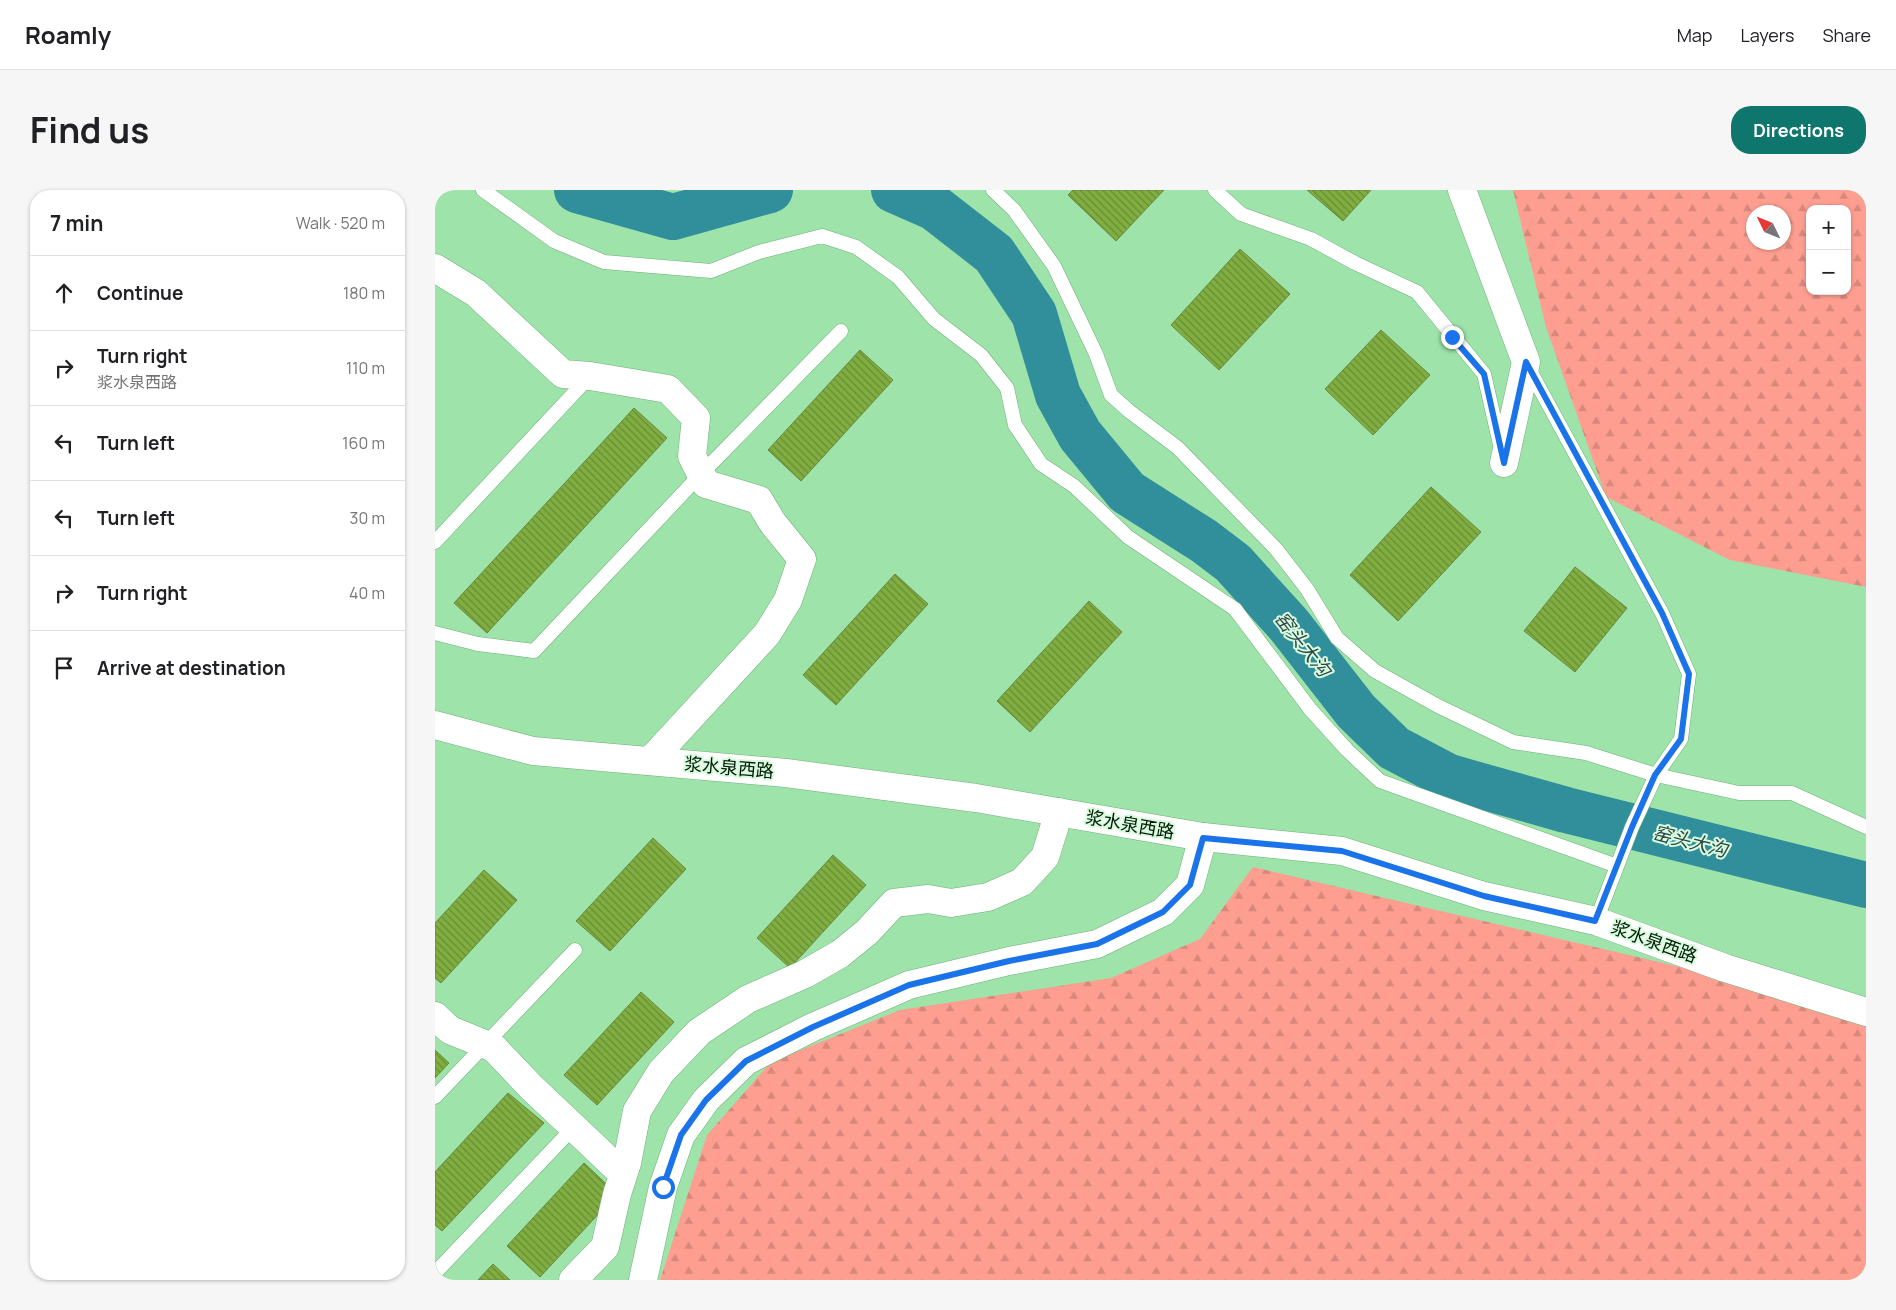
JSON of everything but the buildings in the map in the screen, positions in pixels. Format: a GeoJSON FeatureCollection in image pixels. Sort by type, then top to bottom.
{"type":"FeatureCollection","features":[{"type":"Feature","properties":{"kind":"street"},"geometry":{"type":"LineString","coordinates":[[1462,190],[1526,362],[1504,463]]}},
{"type":"Feature","properties":{"kind":"street"},"geometry":{"type":"LineString","coordinates":[[435,268],[476,293],[563,374],[590,376],[668,390],[696,418],[692,456],[706,484],[759,500],[772,522],[803,559],[788,600],[767,634],[650,761]]}},
{"type":"Feature","properties":{"kind":"street","name":"浆水泉西路"},"geometry":{"type":"LineString","coordinates":[[435,725],[533,751],[786,773],[976,798],[1203,838],[1342,851],[1484,896],[1595,921],[1725,968],[1866,1012]]}},
{"type":"Feature","properties":{"kind":"street"},"geometry":{"type":"LineString","coordinates":[[573,1280],[605,1247],[637,1111],[661,1072],[699,1032],[748,999],[805,974],[840,954],[867,932],[895,903],[928,899],[951,903],[988,897],[1021,882],[1045,857],[1059,812]]}},
{"type":"Feature","properties":{"kind":"street"},"geometry":{"type":"LineString","coordinates":[[643,1280],[663,1187],[681,1135],[706,1100],[746,1061],[813,1027],[909,985],[1009,961],[1097,944],[1163,912],[1190,885],[1203,838]]}},
{"type":"Feature","properties":{"kind":"street"},"geometry":{"type":"LineString","coordinates":[[435,1016],[450,1030],[494,1048],[623,1174]]}},
{"type":"Feature","properties":{"kind":"lane"},"geometry":{"type":"LineString","coordinates":[[483,190],[555,241],[604,262],[711,272],[759,252],[822,236],[857,247],[898,277],[933,319],[981,355],[1007,388],[1015,425],[1041,464],[1074,486],[1129,537],[1235,609],[1310,709],[1347,750],[1380,781],[1617,866]]}},
{"type":"Feature","properties":{"kind":"lane"},"geometry":{"type":"LineString","coordinates":[[993,190],[1014,210],[1054,266],[1096,354],[1111,395],[1178,448],[1276,549],[1307,589],[1337,638],[1375,671],[1438,706],[1513,742],[1586,753],[1655,775],[1739,793],[1793,793],[1866,827]]}},
{"type":"Feature","properties":{"kind":"lane"},"geometry":{"type":"LineString","coordinates":[[1215,190],[1241,214],[1311,239],[1355,263],[1417,292],[1484,374],[1504,463]]}},
{"type":"Feature","properties":{"kind":"lane"},"geometry":{"type":"LineString","coordinates":[[435,633],[478,644],[534,651],[701,474],[841,331]]}},
{"type":"Feature","properties":{"kind":"lane"},"geometry":{"type":"LineString","coordinates":[[1526,362],[1662,613],[1689,674],[1681,739],[1655,775],[1595,921]]}},
{"type":"Feature","properties":{"kind":"lane"},"geometry":{"type":"LineString","coordinates":[[435,542],[590,376]]}},
{"type":"Feature","properties":{"kind":"lane"},"geometry":{"type":"LineString","coordinates":[[435,1097],[575,950]]}},
{"type":"Feature","properties":{"kind":"lane"},"geometry":{"type":"LineString","coordinates":[[435,1273],[574,1127]]}},
{"type":"Feature","properties":{"kind":"green space"},"geometry":{"type":"Polygon","coordinates":[[[1513,190],[1866,190],[1866,587],[1730,560],[1606,497],[1546,327],[1513,190]]]}},
{"type":"Feature","properties":{"kind":"green space"},"geometry":{"type":"Polygon","coordinates":[[[1253,867],[1847,1006],[1866,1021],[1866,1280],[660,1280],[707,1135],[771,1062],[900,1010],[1111,978],[1200,939],[1253,867]]]}},
{"type":"Feature","properties":{"kind":"waterway","name":"窑头大沟"},"geometry":{"type":"LineString","coordinates":[[577,190],[673,217],[770,190]]}},
{"type":"Feature","properties":{"kind":"waterway","name":"窑头大沟"},"geometry":{"type":"LineString","coordinates":[[894,190],[935,208],[994,254],[1034,314],[1058,395],[1080,435],[1127,492],[1204,541],[1233,563],[1289,625],[1356,711],[1394,748],[1449,777],[1566,810],[1866,885]]}},
{"type":"Feature","properties":{"kind":"route"},"geometry":{"type":"LineString","coordinates":[[663,1187],[681,1135],[706,1100],[746,1061],[813,1027],[909,985],[1009,961],[1097,944],[1163,912],[1190,885],[1203,838],[1342,851],[1484,896],[1595,921],[1632,827],[1655,775],[1681,739],[1689,674],[1662,613],[1526,362],[1504,463],[1484,374],[1452,337]]}}]}
